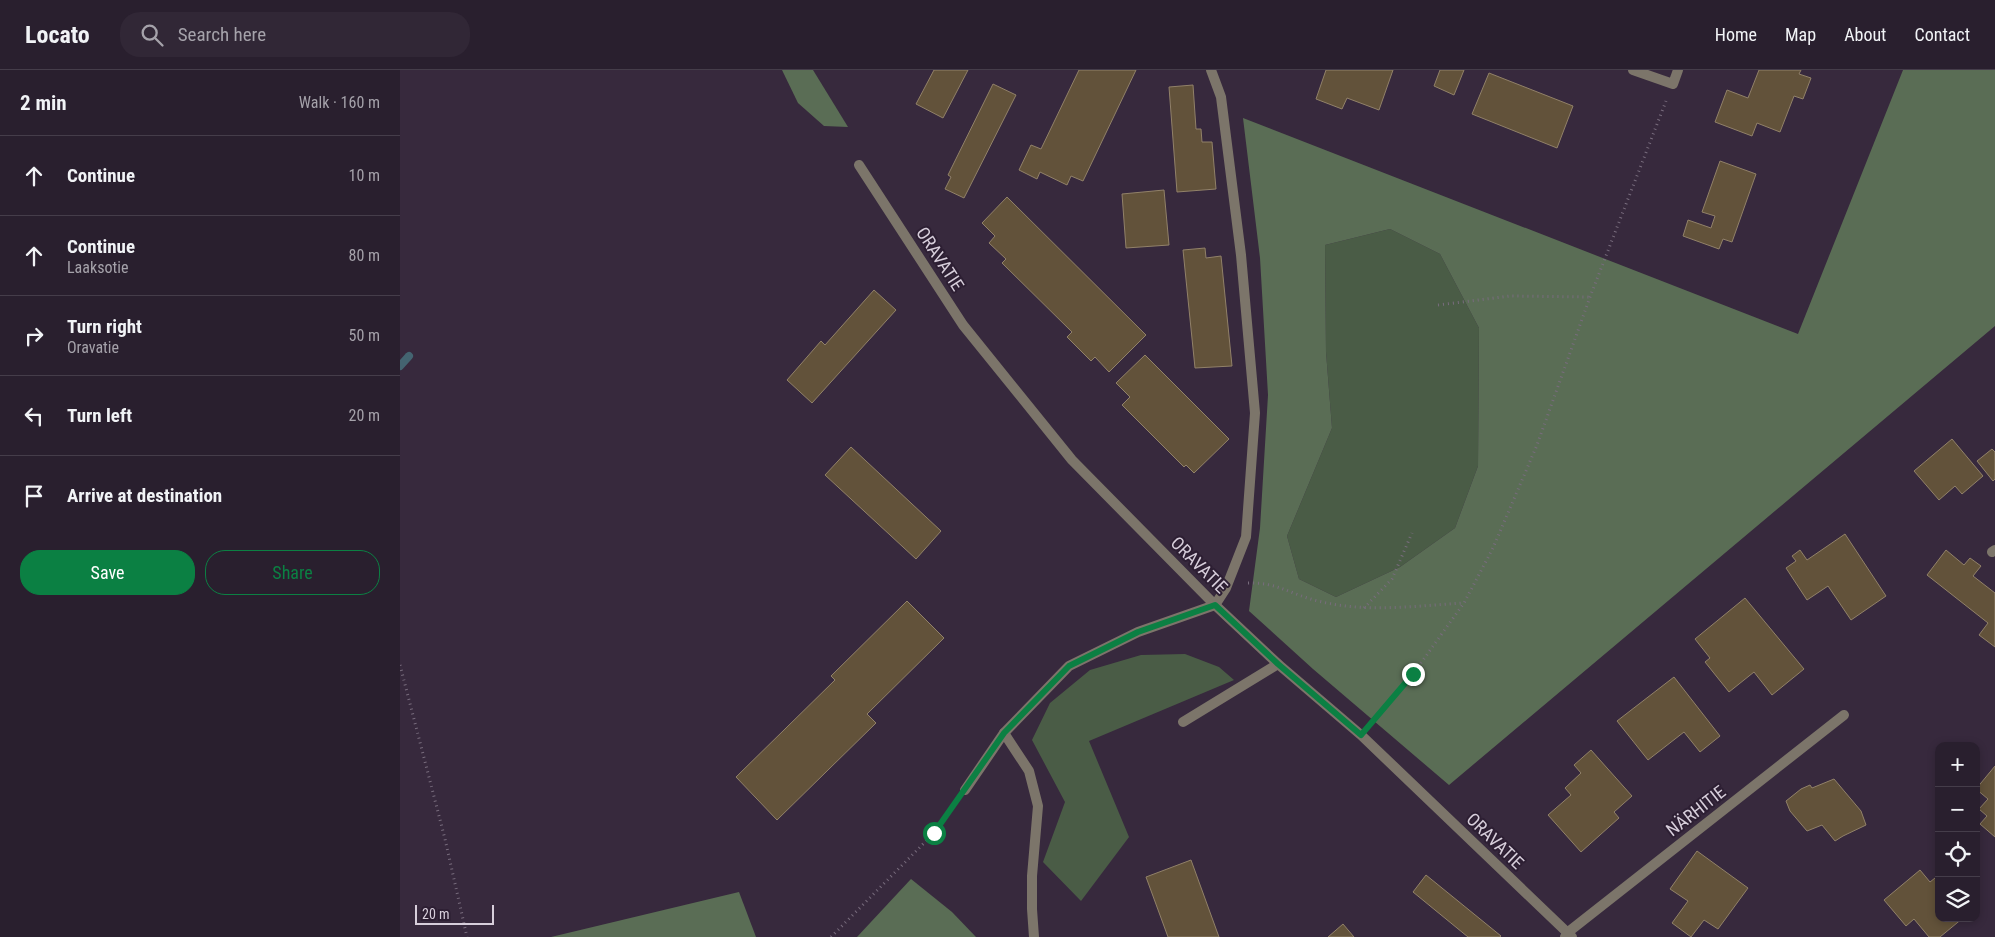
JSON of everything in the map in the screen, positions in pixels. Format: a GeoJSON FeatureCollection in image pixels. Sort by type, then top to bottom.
{"type":"FeatureCollection","features":[{"type":"Feature","properties":{"kind":"street"},"geometry":{"type":"LineString","coordinates":[[965,790],[1004,733],[1069,666],[1138,632],[1215,605],[1226,588],[1246,537],[1255,412],[1241,255],[1221,97],[1211,70]]}},
{"type":"Feature","properties":{"kind":"street"},"geometry":{"type":"LineString","coordinates":[[1633,70],[1673,84],[1678,70]]}},
{"type":"Feature","properties":{"kind":"street","name":"ORAVATIE"},"geometry":{"type":"LineString","coordinates":[[859,166],[963,325],[1072,460],[1215,605],[1278,664],[1361,735],[1568,936]]}},
{"type":"Feature","properties":{"kind":"street"},"geometry":{"type":"LineString","coordinates":[[1183,722],[1278,664]]}},
{"type":"Feature","properties":{"kind":"street","name":"NÄRHITIE"},"geometry":{"type":"LineString","coordinates":[[1568,936],[1844,715]]}},
{"type":"Feature","properties":{"kind":"street"},"geometry":{"type":"LineString","coordinates":[[1004,733],[1029,771],[1038,806],[1032,876],[1034,937]]}},
{"type":"Feature","properties":{"kind":"path"},"geometry":{"type":"LineString","coordinates":[[1361,735],[1413,674],[1464,603],[1493,548],[1537,445],[1590,297],[1673,84]]}},
{"type":"Feature","properties":{"kind":"path"},"geometry":{"type":"LineString","coordinates":[[1438,305],[1510,296],[1590,297]]}},
{"type":"Feature","properties":{"kind":"path"},"geometry":{"type":"LineString","coordinates":[[1364,608],[1392,579],[1412,533]]}},
{"type":"Feature","properties":{"kind":"path"},"geometry":{"type":"LineString","coordinates":[[1226,588],[1242,583],[1266,582],[1318,601],[1364,608],[1464,603]]}},
{"type":"Feature","properties":{"kind":"path"},"geometry":{"type":"LineString","coordinates":[[400,665],[468,937]]}},
{"type":"Feature","properties":{"kind":"path"},"geometry":{"type":"LineString","coordinates":[[831,937],[934,833],[965,790]]}},
{"type":"Feature","properties":{"kind":"green space"},"geometry":{"type":"Polygon","coordinates":[[[782,70],[813,70],[848,127],[824,126],[798,103],[782,70]]]}},
{"type":"Feature","properties":{"kind":"green space"},"geometry":{"type":"Polygon","coordinates":[[[1903,70],[1995,70],[1995,326],[1449,785],[1313,669],[1249,611],[1260,528],[1268,395],[1260,258],[1243,118],[1798,334],[1903,70]],[[1390,229],[1325,245],[1326,352],[1332,428],[1287,536],[1299,579],[1336,597],[1400,567],[1455,528],[1478,466],[1479,328],[1440,254],[1390,229]]]}},
{"type":"Feature","properties":{"kind":"green space"},"geometry":{"type":"Polygon","coordinates":[[[1390,229],[1440,254],[1479,328],[1478,466],[1455,528],[1400,567],[1336,597],[1299,579],[1287,536],[1332,428],[1326,352],[1325,245],[1390,229]]]}},
{"type":"Feature","properties":{"kind":"green space"},"geometry":{"type":"Polygon","coordinates":[[[1185,654],[1219,667],[1234,680],[1089,741],[1129,837],[1081,901],[1043,862],[1065,802],[1032,740],[1050,703],[1090,670],[1141,655],[1185,654]]]}},
{"type":"Feature","properties":{"kind":"green space"},"geometry":{"type":"Polygon","coordinates":[[[911,879],[952,912],[976,937],[857,937],[911,879]]]}},
{"type":"Feature","properties":{"kind":"green space"},"geometry":{"type":"Polygon","coordinates":[[[739,892],[756,937],[551,937],[718,897],[739,892]]]}},
{"type":"Feature","properties":{"kind":"building"},"geometry":{"type":"Polygon","coordinates":[[[934,70],[968,70],[943,118],[916,104],[934,70]]]}},
{"type":"Feature","properties":{"kind":"building"},"geometry":{"type":"Polygon","coordinates":[[[1079,70],[1136,70],[1083,181],[1071,176],[1067,185],[1040,172],[1037,179],[1019,170],[1031,145],[1041,149],[1079,70]]]}},
{"type":"Feature","properties":{"kind":"building"},"geometry":{"type":"Polygon","coordinates":[[[1326,70],[1393,70],[1379,110],[1347,98],[1342,109],[1316,99],[1326,70]]]}},
{"type":"Feature","properties":{"kind":"building"},"geometry":{"type":"Polygon","coordinates":[[[1440,70],[1464,70],[1454,95],[1434,86],[1440,70]]]}},
{"type":"Feature","properties":{"kind":"building"},"geometry":{"type":"Polygon","coordinates":[[[1759,70],[1801,70],[1799,74],[1811,78],[1803,99],[1794,96],[1780,132],[1757,123],[1752,136],[1715,122],[1727,90],[1748,98],[1759,70]]]}},
{"type":"Feature","properties":{"kind":"building"},"geometry":{"type":"Polygon","coordinates":[[[1489,73],[1573,106],[1557,148],[1472,114],[1489,73]]]}},
{"type":"Feature","properties":{"kind":"building"},"geometry":{"type":"Polygon","coordinates":[[[993,84],[1016,95],[964,198],[945,189],[951,177],[948,175],[993,84]]]}},
{"type":"Feature","properties":{"kind":"building"},"geometry":{"type":"Polygon","coordinates":[[[1193,85],[1196,129],[1201,129],[1202,142],[1212,142],[1216,189],[1177,192],[1169,87],[1193,85]]]}},
{"type":"Feature","properties":{"kind":"building"},"geometry":{"type":"Polygon","coordinates":[[[1720,161],[1756,174],[1732,242],[1723,239],[1719,249],[1683,236],[1688,220],[1711,228],[1715,216],[1702,212],[1720,161]]]}},
{"type":"Feature","properties":{"kind":"building"},"geometry":{"type":"Polygon","coordinates":[[[1164,190],[1169,245],[1126,248],[1122,194],[1164,190]]]}},
{"type":"Feature","properties":{"kind":"building"},"geometry":{"type":"Polygon","coordinates":[[[1007,197],[1146,335],[1109,372],[1095,357],[1091,361],[1067,337],[1072,332],[1002,263],[1006,259],[989,243],[995,236],[982,223],[1007,197]]]}},
{"type":"Feature","properties":{"kind":"building"},"geometry":{"type":"Polygon","coordinates":[[[1205,248],[1206,258],[1221,256],[1232,366],[1195,368],[1183,250],[1205,248]]]}},
{"type":"Feature","properties":{"kind":"building"},"geometry":{"type":"Polygon","coordinates":[[[874,290],[896,310],[812,403],[787,380],[821,341],[825,345],[874,290]]]}},
{"type":"Feature","properties":{"kind":"building"},"geometry":{"type":"Polygon","coordinates":[[[1145,355],[1229,439],[1194,473],[1186,465],[1184,467],[1122,405],[1130,397],[1116,383],[1145,355]]]}},
{"type":"Feature","properties":{"kind":"building"},"geometry":{"type":"Polygon","coordinates":[[[1952,439],[1983,476],[1962,494],[1955,486],[1939,500],[1914,471],[1952,439]]]}},
{"type":"Feature","properties":{"kind":"building"},"geometry":{"type":"Polygon","coordinates":[[[851,447],[941,531],[916,559],[825,475],[851,447]]]}},
{"type":"Feature","properties":{"kind":"building"},"geometry":{"type":"Polygon","coordinates":[[[1992,449],[1995,452],[1995,479],[1993,481],[1977,461],[1992,449]]]}},
{"type":"Feature","properties":{"kind":"building"},"geometry":{"type":"Polygon","coordinates":[[[1845,534],[1886,596],[1851,620],[1828,586],[1807,600],[1786,568],[1796,561],[1792,556],[1800,550],[1807,560],[1845,534]]]}},
{"type":"Feature","properties":{"kind":"building"},"geometry":{"type":"Polygon","coordinates":[[[1946,550],[1964,565],[1970,558],[1981,566],[1973,576],[1995,593],[1995,647],[1979,635],[1988,623],[1927,575],[1946,550]]]}},
{"type":"Feature","properties":{"kind":"building"},"geometry":{"type":"Polygon","coordinates":[[[1745,598],[1804,669],[1772,695],[1754,672],[1729,692],[1705,662],[1710,658],[1695,639],[1745,598]]]}},
{"type":"Feature","properties":{"kind":"building"},"geometry":{"type":"Polygon","coordinates":[[[907,601],[944,638],[867,714],[876,723],[777,820],[736,777],[835,680],[831,676],[907,601]]]}},
{"type":"Feature","properties":{"kind":"building"},"geometry":{"type":"Polygon","coordinates":[[[1674,677],[1720,736],[1700,752],[1684,732],[1648,760],[1617,721],[1674,677]]]}},
{"type":"Feature","properties":{"kind":"building"},"geometry":{"type":"Polygon","coordinates":[[[1591,750],[1632,796],[1614,812],[1619,818],[1581,852],[1548,815],[1571,795],[1565,788],[1581,773],[1574,765],[1591,750]]]}},
{"type":"Feature","properties":{"kind":"building"},"geometry":{"type":"Polygon","coordinates":[[[1995,766],[1995,837],[1980,824],[1987,816],[1980,808],[1988,799],[1980,792],[1980,784],[1995,766]]]}},
{"type":"Feature","properties":{"kind":"building"},"geometry":{"type":"Polygon","coordinates":[[[1834,779],[1861,811],[1866,825],[1835,841],[1822,825],[1807,831],[1790,811],[1786,801],[1801,789],[1810,785],[1812,788],[1834,779]]]}},
{"type":"Feature","properties":{"kind":"building"},"geometry":{"type":"Polygon","coordinates":[[[1697,851],[1748,888],[1718,929],[1704,920],[1691,937],[1672,923],[1688,901],[1670,889],[1697,851]]]}},
{"type":"Feature","properties":{"kind":"building"},"geometry":{"type":"Polygon","coordinates":[[[1191,860],[1219,937],[1168,937],[1146,877],[1191,860]]]}},
{"type":"Feature","properties":{"kind":"building"},"geometry":{"type":"Polygon","coordinates":[[[1920,870],[1930,882],[1935,878],[1935,922],[1958,922],[1940,937],[1929,937],[1914,919],[1906,926],[1884,900],[1920,870]]]}},
{"type":"Feature","properties":{"kind":"building"},"geometry":{"type":"Polygon","coordinates":[[[1426,875],[1501,936],[1468,937],[1413,892],[1426,875]]]}},
{"type":"Feature","properties":{"kind":"building"},"geometry":{"type":"Polygon","coordinates":[[[1343,924],[1354,937],[1328,937],[1343,924]]]}},
{"type":"Feature","properties":{"kind":"waterway"},"geometry":{"type":"LineString","coordinates":[[400,366],[409,356]]}},
{"type":"Feature","properties":{"kind":"route"},"geometry":{"type":"LineString","coordinates":[[934,833],[1004,733],[1069,666],[1138,632],[1215,605],[1278,664],[1361,735],[1413,674]]}}]}
